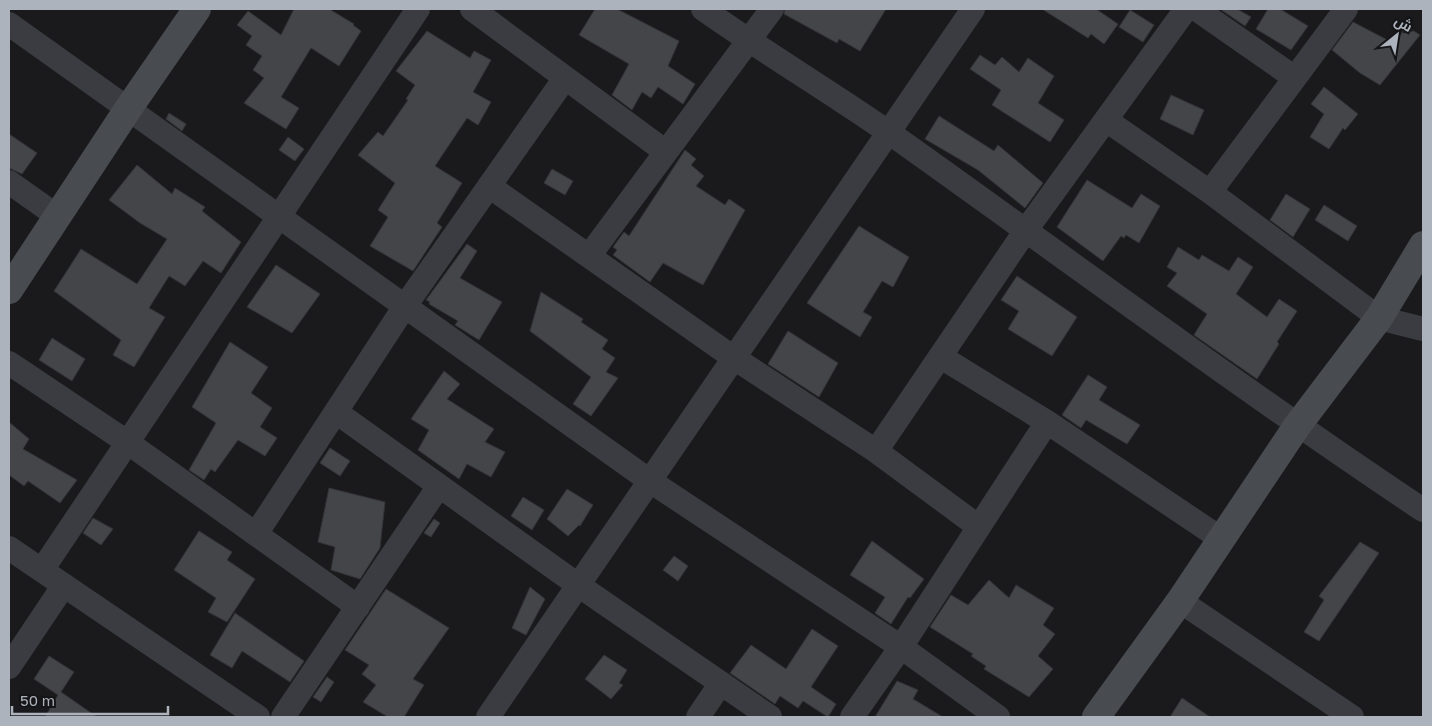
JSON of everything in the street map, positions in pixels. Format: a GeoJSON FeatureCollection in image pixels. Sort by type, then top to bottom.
{"type":"FeatureCollection","features":[{"type":"Feature","properties":{"kind":"street"},"geometry":{"type":"LineString","coordinates":[[9,290],[128,109],[197,9]]}},
{"type":"Feature","properties":{"kind":"street"},"geometry":{"type":"LineString","coordinates":[[42,570],[418,9]]}},
{"type":"Feature","properties":{"kind":"street"},"geometry":{"type":"LineString","coordinates":[[472,9],[666,152]]}},
{"type":"Feature","properties":{"kind":"street"},"geometry":{"type":"LineString","coordinates":[[703,9],[748,41],[888,132],[1297,426],[1423,510]]}},
{"type":"Feature","properties":{"kind":"street"},"geometry":{"type":"LineString","coordinates":[[589,256],[772,9]]}},
{"type":"Feature","properties":{"kind":"street"},"geometry":{"type":"LineString","coordinates":[[488,717],[973,9]]}},
{"type":"Feature","properties":{"kind":"street"},"geometry":{"type":"LineString","coordinates":[[876,451],[1026,230],[1186,9]]}},
{"type":"Feature","properties":{"kind":"street"},"geometry":{"type":"LineString","coordinates":[[1196,9],[1294,78]]}},
{"type":"Feature","properties":{"kind":"street"},"geometry":{"type":"LineString","coordinates":[[1210,192],[1346,9]]}},
{"type":"Feature","properties":{"kind":"street"},"geometry":{"type":"LineString","coordinates":[[9,24],[650,481],[901,647],[998,717]]}},
{"type":"Feature","properties":{"kind":"street"},"geometry":{"type":"LineString","coordinates":[[256,534],[405,306],[565,78]]}},
{"type":"Feature","properties":{"kind":"street"},"geometry":{"type":"LineString","coordinates":[[1106,120],[1210,192],[1379,318],[1423,329]]}},
{"type":"Feature","properties":{"kind":"street"},"geometry":{"type":"LineString","coordinates":[[9,182],[57,216]]}},
{"type":"Feature","properties":{"kind":"street"},"geometry":{"type":"LineString","coordinates":[[489,186],[734,358],[876,451],[979,527]]}},
{"type":"Feature","properties":{"kind":"street"},"geometry":{"type":"LineString","coordinates":[[1096,717],[1180,601],[1220,538],[1297,426],[1379,318],[1423,245]]}},
{"type":"Feature","properties":{"kind":"street"},"geometry":{"type":"LineString","coordinates":[[941,357],[1047,422],[1220,538]]}},
{"type":"Feature","properties":{"kind":"street"},"geometry":{"type":"LineString","coordinates":[[9,363],[127,442],[358,607]]}},
{"type":"Feature","properties":{"kind":"street"},"geometry":{"type":"LineString","coordinates":[[336,412],[578,586],[770,717]]}},
{"type":"Feature","properties":{"kind":"street"},"geometry":{"type":"LineString","coordinates":[[852,717],[901,647],[1047,422]]}},
{"type":"Feature","properties":{"kind":"street"},"geometry":{"type":"LineString","coordinates":[[283,717],[439,486]]}},
{"type":"Feature","properties":{"kind":"street"},"geometry":{"type":"LineString","coordinates":[[9,548],[258,717]]}},
{"type":"Feature","properties":{"kind":"street"},"geometry":{"type":"LineString","coordinates":[[9,667],[64,585]]}},
{"type":"Feature","properties":{"kind":"street"},"geometry":{"type":"LineString","coordinates":[[1180,601],[1352,717]]}},
{"type":"Feature","properties":{"kind":"street"},"geometry":{"type":"LineString","coordinates":[[698,717],[721,684]]}},
{"type":"Feature","properties":{"kind":"building"},"geometry":{"type":"Polygon","coordinates":[[[294,9],[329,9],[354,24],[361,31],[339,66],[311,48],[281,97],[299,108],[286,129],[244,103],[264,78],[253,70],[262,56],[246,45],[252,36],[237,25],[248,11],[281,35],[294,9]]]}},
{"type":"Feature","properties":{"kind":"building"},"geometry":{"type":"Polygon","coordinates":[[[595,9],[617,9],[679,41],[668,66],[695,84],[683,104],[658,87],[651,98],[642,92],[632,110],[612,95],[629,64],[579,35],[595,9]]]}},
{"type":"Feature","properties":{"kind":"building"},"geometry":{"type":"Polygon","coordinates":[[[785,9],[886,9],[860,51],[839,39],[837,43],[784,14],[785,9]]]}},
{"type":"Feature","properties":{"kind":"building"},"geometry":{"type":"Polygon","coordinates":[[[1042,9],[1096,9],[1118,24],[1104,44],[1091,34],[1088,38],[1042,9]]]}},
{"type":"Feature","properties":{"kind":"building"},"geometry":{"type":"Polygon","coordinates":[[[1220,9],[1237,9],[1251,17],[1245,26],[1220,9]]]}},
{"type":"Feature","properties":{"kind":"building"},"geometry":{"type":"Polygon","coordinates":[[[1268,9],[1280,9],[1308,26],[1291,50],[1256,29],[1268,9]]]}},
{"type":"Feature","properties":{"kind":"building"},"geometry":{"type":"Polygon","coordinates":[[[1130,10],[1154,25],[1143,42],[1119,27],[1130,10]]]}},
{"type":"Feature","properties":{"kind":"building"},"geometry":{"type":"Polygon","coordinates":[[[1353,22],[1395,44],[1406,26],[1420,35],[1380,85],[1360,73],[1332,50],[1353,22]]]}},
{"type":"Feature","properties":{"kind":"building"},"geometry":{"type":"Polygon","coordinates":[[[427,31],[470,58],[474,51],[491,60],[473,92],[491,102],[478,125],[467,118],[435,166],[462,183],[437,223],[442,227],[413,271],[370,246],[388,217],[378,210],[395,183],[358,155],[378,132],[383,136],[408,100],[406,99],[415,85],[396,71],[427,31]]]}},
{"type":"Feature","properties":{"kind":"building"},"geometry":{"type":"Polygon","coordinates":[[[980,55],[995,65],[1002,57],[1019,72],[1028,58],[1054,76],[1038,103],[1064,120],[1050,142],[992,105],[1001,90],[970,69],[980,55]]]}},
{"type":"Feature","properties":{"kind":"building"},"geometry":{"type":"Polygon","coordinates":[[[1324,87],[1358,114],[1345,130],[1343,128],[1329,149],[1310,137],[1324,114],[1311,104],[1324,87]]]}},
{"type":"Feature","properties":{"kind":"building"},"geometry":{"type":"Polygon","coordinates":[[[1171,95],[1204,110],[1193,135],[1160,119],[1171,95]]]}},
{"type":"Feature","properties":{"kind":"building"},"geometry":{"type":"Polygon","coordinates":[[[169,113],[186,124],[182,131],[166,119],[169,113]]]}},
{"type":"Feature","properties":{"kind":"building"},"geometry":{"type":"Polygon","coordinates":[[[939,116],[994,151],[998,145],[1043,183],[1025,208],[978,170],[925,139],[939,116]]]}},
{"type":"Feature","properties":{"kind":"building"},"geometry":{"type":"Polygon","coordinates":[[[9,134],[37,153],[22,174],[9,168],[9,134]]]}},
{"type":"Feature","properties":{"kind":"building"},"geometry":{"type":"Polygon","coordinates":[[[288,137],[304,149],[295,161],[279,150],[288,137]]]}},
{"type":"Feature","properties":{"kind":"building"},"geometry":{"type":"Polygon","coordinates":[[[685,150],[696,159],[691,165],[704,176],[696,186],[725,205],[729,199],[745,210],[703,285],[663,263],[650,282],[613,255],[617,250],[613,247],[624,232],[629,236],[685,150]]]}},
{"type":"Feature","properties":{"kind":"building"},"geometry":{"type":"Polygon","coordinates":[[[137,165],[172,194],[175,188],[205,207],[202,211],[241,242],[221,273],[203,261],[185,286],[169,276],[149,308],[165,317],[134,367],[113,355],[121,340],[54,291],[81,249],[137,284],[167,239],[140,223],[109,200],[137,165]]]}},
{"type":"Feature","properties":{"kind":"building"},"geometry":{"type":"Polygon","coordinates":[[[552,169],[573,181],[565,195],[544,183],[552,169]]]}},
{"type":"Feature","properties":{"kind":"building"},"geometry":{"type":"Polygon","coordinates":[[[1087,180],[1132,208],[1141,194],[1160,206],[1139,243],[1126,235],[1124,238],[1121,236],[1103,261],[1057,227],[1087,180]]]}},
{"type":"Feature","properties":{"kind":"building"},"geometry":{"type":"Polygon","coordinates":[[[1286,194],[1310,209],[1293,237],[1270,220],[1286,194]]]}},
{"type":"Feature","properties":{"kind":"building"},"geometry":{"type":"Polygon","coordinates":[[[1324,205],[1357,226],[1348,241],[1315,220],[1324,205]]]}},
{"type":"Feature","properties":{"kind":"building"},"geometry":{"type":"Polygon","coordinates":[[[859,226],[909,257],[893,287],[882,281],[863,312],[872,317],[860,337],[807,303],[859,226]]]}},
{"type":"Feature","properties":{"kind":"building"},"geometry":{"type":"Polygon","coordinates":[[[467,244],[477,251],[460,278],[502,302],[479,340],[455,325],[458,321],[429,304],[430,302],[426,300],[467,244]]]}},
{"type":"Feature","properties":{"kind":"building"},"geometry":{"type":"Polygon","coordinates":[[[1178,247],[1199,260],[1202,255],[1229,271],[1238,257],[1253,267],[1236,294],[1267,317],[1279,299],[1297,311],[1277,342],[1279,344],[1257,379],[1194,335],[1207,314],[1167,286],[1177,273],[1167,267],[1178,247]]]}},
{"type":"Feature","properties":{"kind":"building"},"geometry":{"type":"Polygon","coordinates":[[[276,265],[320,294],[292,333],[247,307],[276,265]]]}},
{"type":"Feature","properties":{"kind":"building"},"geometry":{"type":"Polygon","coordinates":[[[1017,276],[1077,317],[1052,356],[1008,329],[1019,311],[1001,300],[1017,276]]]}},
{"type":"Feature","properties":{"kind":"building"},"geometry":{"type":"Polygon","coordinates":[[[541,292],[583,319],[581,322],[608,340],[602,349],[615,358],[606,372],[618,378],[591,416],[573,404],[591,377],[530,331],[541,292]]]}},
{"type":"Feature","properties":{"kind":"building"},"geometry":{"type":"Polygon","coordinates":[[[788,331],[838,363],[819,397],[768,364],[788,331]]]}},
{"type":"Feature","properties":{"kind":"building"},"geometry":{"type":"Polygon","coordinates":[[[52,338],[85,359],[72,381],[39,360],[52,338]]]}},
{"type":"Feature","properties":{"kind":"building"},"geometry":{"type":"Polygon","coordinates":[[[230,342],[268,367],[251,393],[272,408],[260,427],[277,438],[265,456],[238,440],[215,472],[211,469],[204,480],[189,470],[216,423],[192,407],[230,342]]]}},
{"type":"Feature","properties":{"kind":"building"},"geometry":{"type":"Polygon","coordinates":[[[444,371],[460,384],[447,399],[494,429],[485,442],[505,452],[491,477],[467,464],[459,479],[418,450],[429,430],[411,419],[444,371]]]}},
{"type":"Feature","properties":{"kind":"building"},"geometry":{"type":"Polygon","coordinates":[[[1088,375],[1107,387],[1099,400],[1140,425],[1127,444],[1086,420],[1081,428],[1062,415],[1088,375]]]}},
{"type":"Feature","properties":{"kind":"building"},"geometry":{"type":"Polygon","coordinates":[[[9,422],[29,439],[23,449],[77,480],[60,503],[28,481],[24,486],[9,475],[9,422]]]}},
{"type":"Feature","properties":{"kind":"building"},"geometry":{"type":"Polygon","coordinates":[[[330,448],[350,461],[340,476],[320,463],[330,448]]]}},
{"type":"Feature","properties":{"kind":"building"},"geometry":{"type":"Polygon","coordinates":[[[329,488],[385,502],[380,548],[360,579],[331,570],[335,547],[318,542],[329,488]]]}},
{"type":"Feature","properties":{"kind":"building"},"geometry":{"type":"Polygon","coordinates":[[[567,489],[593,505],[580,526],[568,536],[547,519],[567,489]]]}},
{"type":"Feature","properties":{"kind":"building"},"geometry":{"type":"Polygon","coordinates":[[[523,497],[544,510],[532,530],[511,516],[523,497]]]}},
{"type":"Feature","properties":{"kind":"building"},"geometry":{"type":"Polygon","coordinates":[[[93,518],[113,529],[101,545],[83,533],[93,518]]]}},
{"type":"Feature","properties":{"kind":"building"},"geometry":{"type":"Polygon","coordinates":[[[434,519],[440,523],[431,537],[424,533],[434,519]]]}},
{"type":"Feature","properties":{"kind":"building"},"geometry":{"type":"Polygon","coordinates":[[[199,531],[232,552],[227,560],[255,579],[227,622],[208,612],[216,598],[174,570],[199,531]]]}},
{"type":"Feature","properties":{"kind":"building"},"geometry":{"type":"Polygon","coordinates":[[[872,541],[924,579],[910,598],[908,597],[891,624],[875,613],[885,597],[850,575],[872,541]]]}},
{"type":"Feature","properties":{"kind":"building"},"geometry":{"type":"Polygon","coordinates":[[[1360,542],[1379,553],[1319,641],[1304,632],[1324,600],[1319,596],[1360,542]]]}},
{"type":"Feature","properties":{"kind":"building"},"geometry":{"type":"Polygon","coordinates":[[[674,556],[688,566],[678,581],[663,570],[674,556]]]}},
{"type":"Feature","properties":{"kind":"building"},"geometry":{"type":"Polygon","coordinates":[[[989,580],[1009,598],[1016,585],[1054,608],[1043,625],[1055,634],[1038,656],[1053,669],[1029,697],[984,669],[986,666],[971,656],[973,654],[930,627],[951,595],[968,605],[989,580]]]}},
{"type":"Feature","properties":{"kind":"building"},"geometry":{"type":"Polygon","coordinates":[[[530,587],[545,599],[526,635],[512,628],[530,587]]]}},
{"type":"Feature","properties":{"kind":"building"},"geometry":{"type":"Polygon","coordinates":[[[386,589],[449,628],[413,679],[424,685],[404,717],[388,717],[363,702],[376,685],[362,674],[369,665],[345,650],[386,589]]]}},
{"type":"Feature","properties":{"kind":"building"},"geometry":{"type":"Polygon","coordinates":[[[235,613],[304,661],[290,682],[242,651],[232,668],[210,655],[235,613]]]}},
{"type":"Feature","properties":{"kind":"building"},"geometry":{"type":"Polygon","coordinates":[[[812,629],[838,646],[811,687],[836,704],[828,717],[803,701],[798,708],[780,696],[775,704],[730,673],[751,645],[786,669],[812,629]]]}},
{"type":"Feature","properties":{"kind":"building"},"geometry":{"type":"Polygon","coordinates":[[[604,655],[627,670],[619,683],[623,685],[611,699],[585,679],[604,655]]]}},
{"type":"Feature","properties":{"kind":"building"},"geometry":{"type":"Polygon","coordinates":[[[49,656],[74,672],[61,692],[97,717],[45,717],[58,695],[34,679],[49,656]]]}},
{"type":"Feature","properties":{"kind":"building"},"geometry":{"type":"Polygon","coordinates":[[[327,677],[334,682],[321,702],[313,697],[327,677]]]}},
{"type":"Feature","properties":{"kind":"building"},"geometry":{"type":"Polygon","coordinates":[[[897,681],[918,690],[913,699],[943,717],[875,717],[897,681]]]}},
{"type":"Feature","properties":{"kind":"building"},"geometry":{"type":"Polygon","coordinates":[[[1182,698],[1210,717],[1170,717],[1182,698]]]}}]}
